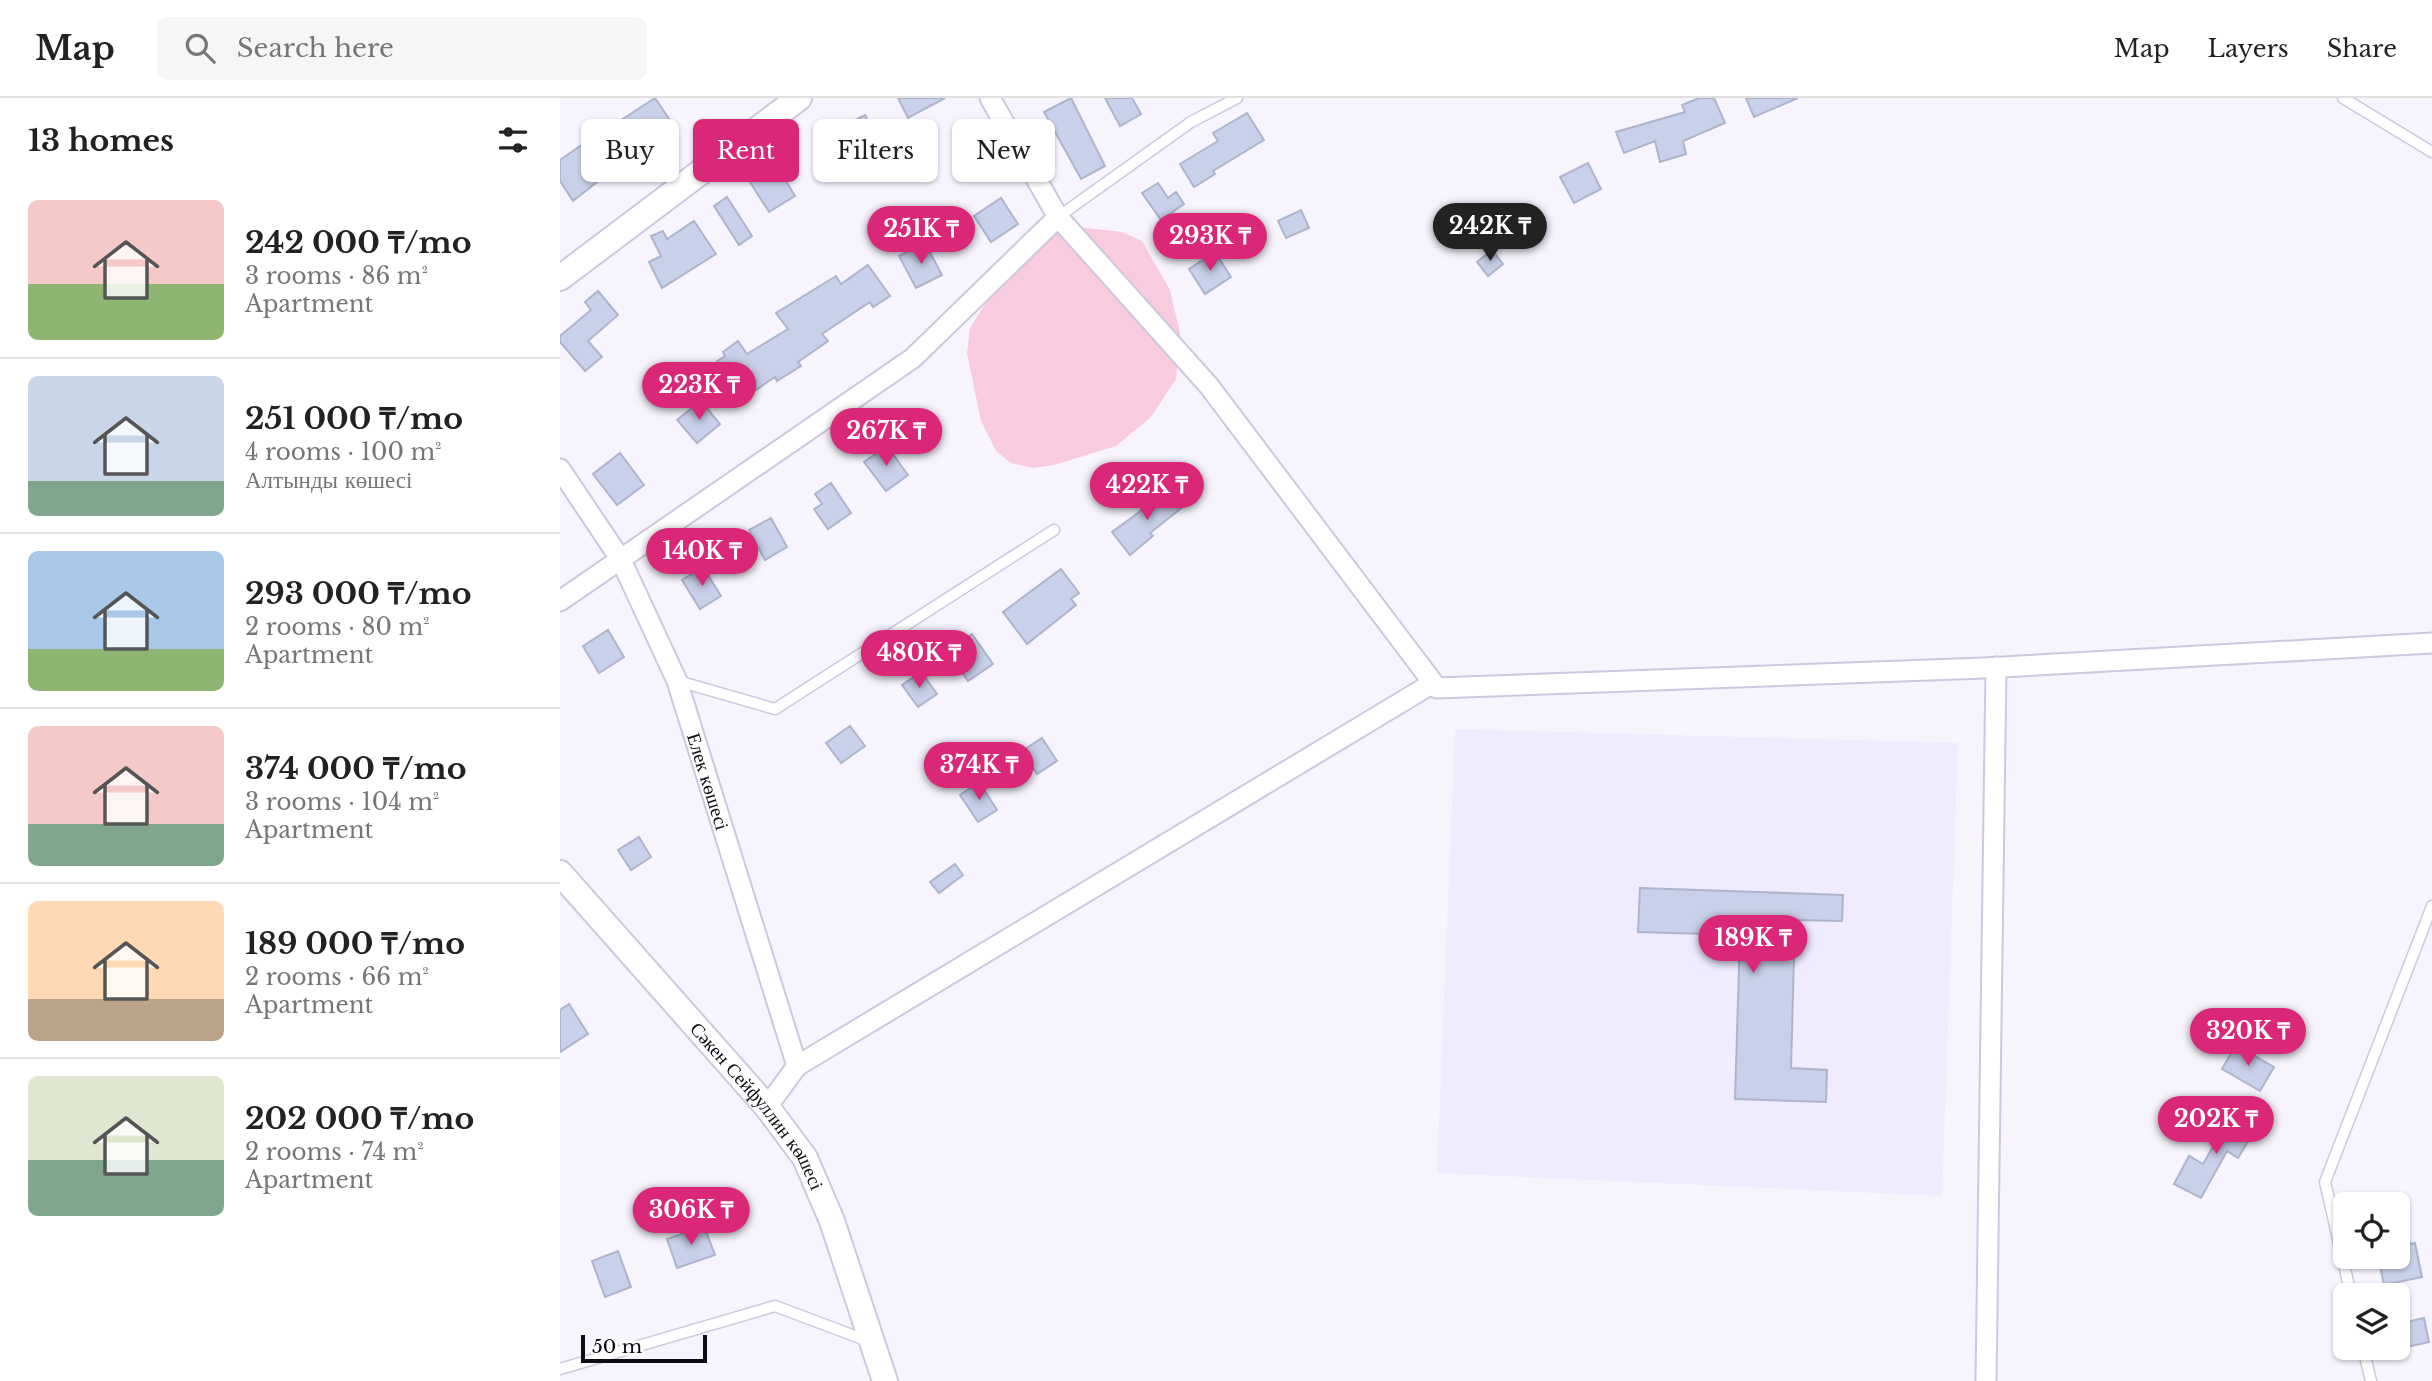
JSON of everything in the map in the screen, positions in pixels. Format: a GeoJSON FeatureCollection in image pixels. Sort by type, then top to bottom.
{"type":"FeatureCollection","features":[{"type":"Feature","properties":{"kind":"street"},"geometry":{"type":"LineString","coordinates":[[560,278],[799,98]]}},
{"type":"Feature","properties":{"kind":"street"},"geometry":{"type":"LineString","coordinates":[[990,98],[1058,217],[1209,386],[1437,688],[1996,667],[2432,643]]}},
{"type":"Feature","properties":{"kind":"street"},"geometry":{"type":"LineString","coordinates":[[560,601],[913,358],[1058,217]]}},
{"type":"Feature","properties":{"kind":"street","name":"Елек көшесі"},"geometry":{"type":"LineString","coordinates":[[560,469],[621,560],[677,681],[797,1066]]}},
{"type":"Feature","properties":{"kind":"street"},"geometry":{"type":"LineString","coordinates":[[1986,1381],[1996,667]]}},
{"type":"Feature","properties":{"kind":"street"},"geometry":{"type":"LineString","coordinates":[[767,1107],[797,1066],[1433,683]]}},
{"type":"Feature","properties":{"kind":"street","name":"Сәкен Сейфуллин көшесі"},"geometry":{"type":"LineString","coordinates":[[560,873],[767,1107],[805,1158],[832,1221],[886,1381]]}},
{"type":"Feature","properties":{"kind":"lane"},"geometry":{"type":"LineString","coordinates":[[1058,217],[1191,122],[1237,98]]}},
{"type":"Feature","properties":{"kind":"lane"},"geometry":{"type":"LineString","coordinates":[[2343,98],[2432,152]]}},
{"type":"Feature","properties":{"kind":"lane"},"geometry":{"type":"LineString","coordinates":[[677,681],[775,709],[1054,530]]}},
{"type":"Feature","properties":{"kind":"lane"},"geometry":{"type":"LineString","coordinates":[[2348,1283],[2325,1182],[2432,906]]}},
{"type":"Feature","properties":{"kind":"lane"},"geometry":{"type":"LineString","coordinates":[[560,1369],[775,1306],[875,1343]]}},
{"type":"Feature","properties":{"kind":"lane"},"geometry":{"type":"LineString","coordinates":[[2366,1360],[2371,1381]]}},
{"type":"Feature","properties":{"kind":"shaded area"},"geometry":{"type":"Polygon","coordinates":[[[1077,227],[1122,232],[1142,241],[1170,290],[1180,333],[1176,379],[1151,417],[1116,446],[1054,465],[1033,468],[1011,463],[996,451],[981,421],[967,353],[970,328],[992,293],[1056,230],[1077,227]]]}},
{"type":"Feature","properties":{"kind":"shaded area"},"geometry":{"type":"Polygon","coordinates":[[[1455,729],[1958,743],[1942,1196],[1437,1173],[1455,729]]]}},
{"type":"Feature","properties":{"kind":"building"},"geometry":{"type":"Polygon","coordinates":[[[655,98],[669,119],[623,119],[655,98]]]}},
{"type":"Feature","properties":{"kind":"building"},"geometry":{"type":"Polygon","coordinates":[[[898,98],[945,98],[908,118],[898,98]]]}},
{"type":"Feature","properties":{"kind":"building"},"geometry":{"type":"Polygon","coordinates":[[[1071,98],[1105,166],[1081,179],[1055,132],[1055,119],[1048,119],[1044,112],[1071,98]]]}},
{"type":"Feature","properties":{"kind":"building"},"geometry":{"type":"Polygon","coordinates":[[[1105,98],[1132,98],[1141,114],[1120,126],[1105,98]]]}},
{"type":"Feature","properties":{"kind":"building"},"geometry":{"type":"Polygon","coordinates":[[[1699,98],[1714,98],[1725,123],[1683,141],[1686,154],[1660,162],[1655,141],[1624,153],[1616,132],[1685,112],[1682,105],[1699,98]]]}},
{"type":"Feature","properties":{"kind":"building"},"geometry":{"type":"Polygon","coordinates":[[[1746,98],[1798,98],[1754,117],[1746,98]]]}},
{"type":"Feature","properties":{"kind":"building"},"geometry":{"type":"Polygon","coordinates":[[[1247,113],[1264,140],[1213,171],[1215,174],[1194,187],[1180,164],[1218,141],[1213,133],[1247,113]]]}},
{"type":"Feature","properties":{"kind":"building"},"geometry":{"type":"Polygon","coordinates":[[[581,145],[581,182],[597,182],[573,201],[560,181],[560,160],[581,145]]]}},
{"type":"Feature","properties":{"kind":"building"},"geometry":{"type":"Polygon","coordinates":[[[1588,163],[1601,189],[1574,203],[1560,177],[1588,163]]]}},
{"type":"Feature","properties":{"kind":"building"},"geometry":{"type":"Polygon","coordinates":[[[750,182],[787,182],[795,196],[769,212],[750,182]]]}},
{"type":"Feature","properties":{"kind":"building"},"geometry":{"type":"Polygon","coordinates":[[[1158,183],[1168,198],[1176,192],[1184,204],[1161,220],[1142,193],[1158,183]]]}},
{"type":"Feature","properties":{"kind":"building"},"geometry":{"type":"Polygon","coordinates":[[[727,197],[752,236],[739,245],[714,206],[727,197]]]}},
{"type":"Feature","properties":{"kind":"building"},"geometry":{"type":"Polygon","coordinates":[[[1001,198],[1018,224],[991,242],[974,216],[1001,198]]]}},
{"type":"Feature","properties":{"kind":"building"},"geometry":{"type":"Polygon","coordinates":[[[1301,210],[1309,228],[1286,238],[1278,221],[1301,210]]]}},
{"type":"Feature","properties":{"kind":"building"},"geometry":{"type":"Polygon","coordinates":[[[694,221],[716,254],[662,288],[649,262],[661,256],[651,236],[663,231],[667,239],[694,221]]]}},
{"type":"Feature","properties":{"kind":"building"},"geometry":{"type":"Polygon","coordinates":[[[925,243],[942,275],[916,288],[899,256],[925,243]]]}},
{"type":"Feature","properties":{"kind":"building"},"geometry":{"type":"Polygon","coordinates":[[[1492,250],[1503,264],[1488,276],[1477,262],[1492,250]]]}},
{"type":"Feature","properties":{"kind":"building"},"geometry":{"type":"Polygon","coordinates":[[[1215,252],[1231,277],[1205,294],[1189,269],[1215,252]]]}},
{"type":"Feature","properties":{"kind":"building"},"geometry":{"type":"Polygon","coordinates":[[[868,265],[890,296],[873,307],[870,302],[822,334],[828,341],[798,362],[801,366],[777,381],[775,377],[750,394],[743,382],[735,387],[717,361],[725,356],[723,352],[738,341],[747,354],[788,329],[776,313],[836,276],[841,284],[868,265]]]}},
{"type":"Feature","properties":{"kind":"building"},"geometry":{"type":"Polygon","coordinates":[[[598,291],[618,315],[588,341],[602,357],[585,371],[560,342],[560,336],[591,310],[585,302],[598,291]]]}},
{"type":"Feature","properties":{"kind":"building"},"geometry":{"type":"Polygon","coordinates":[[[701,401],[720,424],[697,443],[677,420],[701,401]]]}},
{"type":"Feature","properties":{"kind":"building"},"geometry":{"type":"Polygon","coordinates":[[[887,446],[908,475],[886,491],[864,462],[887,446]]]}},
{"type":"Feature","properties":{"kind":"building"},"geometry":{"type":"Polygon","coordinates":[[[620,453],[644,485],[617,505],[593,474],[620,453]]]}},
{"type":"Feature","properties":{"kind":"building"},"geometry":{"type":"Polygon","coordinates":[[[831,483],[851,513],[828,529],[814,509],[822,504],[815,494],[831,483]]]}},
{"type":"Feature","properties":{"kind":"building"},"geometry":{"type":"Polygon","coordinates":[[[1171,489],[1184,506],[1150,533],[1153,536],[1130,555],[1112,532],[1171,489]]]}},
{"type":"Feature","properties":{"kind":"building"},"geometry":{"type":"Polygon","coordinates":[[[771,518],[787,547],[765,560],[749,530],[771,518]]]}},
{"type":"Feature","properties":{"kind":"building"},"geometry":{"type":"Polygon","coordinates":[[[703,567],[721,596],[700,609],[682,580],[703,567]]]}},
{"type":"Feature","properties":{"kind":"building"},"geometry":{"type":"Polygon","coordinates":[[[1061,569],[1079,593],[1071,599],[1076,605],[1027,644],[1003,612],[1061,569]]]}},
{"type":"Feature","properties":{"kind":"building"},"geometry":{"type":"Polygon","coordinates":[[[608,630],[624,657],[599,673],[583,646],[608,630]]]}},
{"type":"Feature","properties":{"kind":"building"},"geometry":{"type":"Polygon","coordinates":[[[972,634],[993,664],[968,681],[947,650],[972,634]]]}},
{"type":"Feature","properties":{"kind":"building"},"geometry":{"type":"Polygon","coordinates":[[[921,672],[937,694],[918,707],[902,685],[921,672]]]}},
{"type":"Feature","properties":{"kind":"building"},"geometry":{"type":"Polygon","coordinates":[[[850,726],[865,746],[841,763],[826,743],[850,726]]]}},
{"type":"Feature","properties":{"kind":"building"},"geometry":{"type":"Polygon","coordinates":[[[1042,738],[1057,761],[1037,774],[1022,751],[1042,738]]]}},
{"type":"Feature","properties":{"kind":"building"},"geometry":{"type":"Polygon","coordinates":[[[979,782],[997,810],[978,822],[960,795],[979,782]]]}},
{"type":"Feature","properties":{"kind":"building"},"geometry":{"type":"Polygon","coordinates":[[[639,837],[651,857],[631,870],[618,850],[639,837]]]}},
{"type":"Feature","properties":{"kind":"building"},"geometry":{"type":"Polygon","coordinates":[[[955,864],[963,875],[939,893],[930,882],[955,864]]]}},
{"type":"Feature","properties":{"kind":"building"},"geometry":{"type":"Polygon","coordinates":[[[1640,888],[1843,895],[1842,921],[1795,920],[1791,1068],[1827,1070],[1826,1102],[1735,1099],[1740,935],[1638,932],[1640,888]]]}},
{"type":"Feature","properties":{"kind":"building"},"geometry":{"type":"Polygon","coordinates":[[[569,1004],[588,1034],[560,1052],[560,1010],[569,1004]]]}},
{"type":"Feature","properties":{"kind":"building"},"geometry":{"type":"Polygon","coordinates":[[[2236,1045],[2274,1067],[2260,1091],[2222,1069],[2236,1045]]]}},
{"type":"Feature","properties":{"kind":"building"},"geometry":{"type":"Polygon","coordinates":[[[2233,1112],[2257,1126],[2238,1158],[2227,1151],[2201,1198],[2174,1184],[2189,1156],[2203,1164],[2233,1112]]]}},
{"type":"Feature","properties":{"kind":"building"},"geometry":{"type":"Polygon","coordinates":[[[704,1226],[715,1255],[677,1268],[667,1239],[704,1226]]]}},
{"type":"Feature","properties":{"kind":"building"},"geometry":{"type":"Polygon","coordinates":[[[2415,1243],[2422,1277],[2384,1283],[2381,1269],[2410,1269],[2410,1244],[2415,1243]]]}},
{"type":"Feature","properties":{"kind":"building"},"geometry":{"type":"Polygon","coordinates":[[[618,1251],[631,1287],[605,1297],[592,1261],[618,1251]]]}},
{"type":"Feature","properties":{"kind":"building"},"geometry":{"type":"Polygon","coordinates":[[[2424,1318],[2429,1342],[2410,1346],[2410,1321],[2424,1318]]]}}]}
